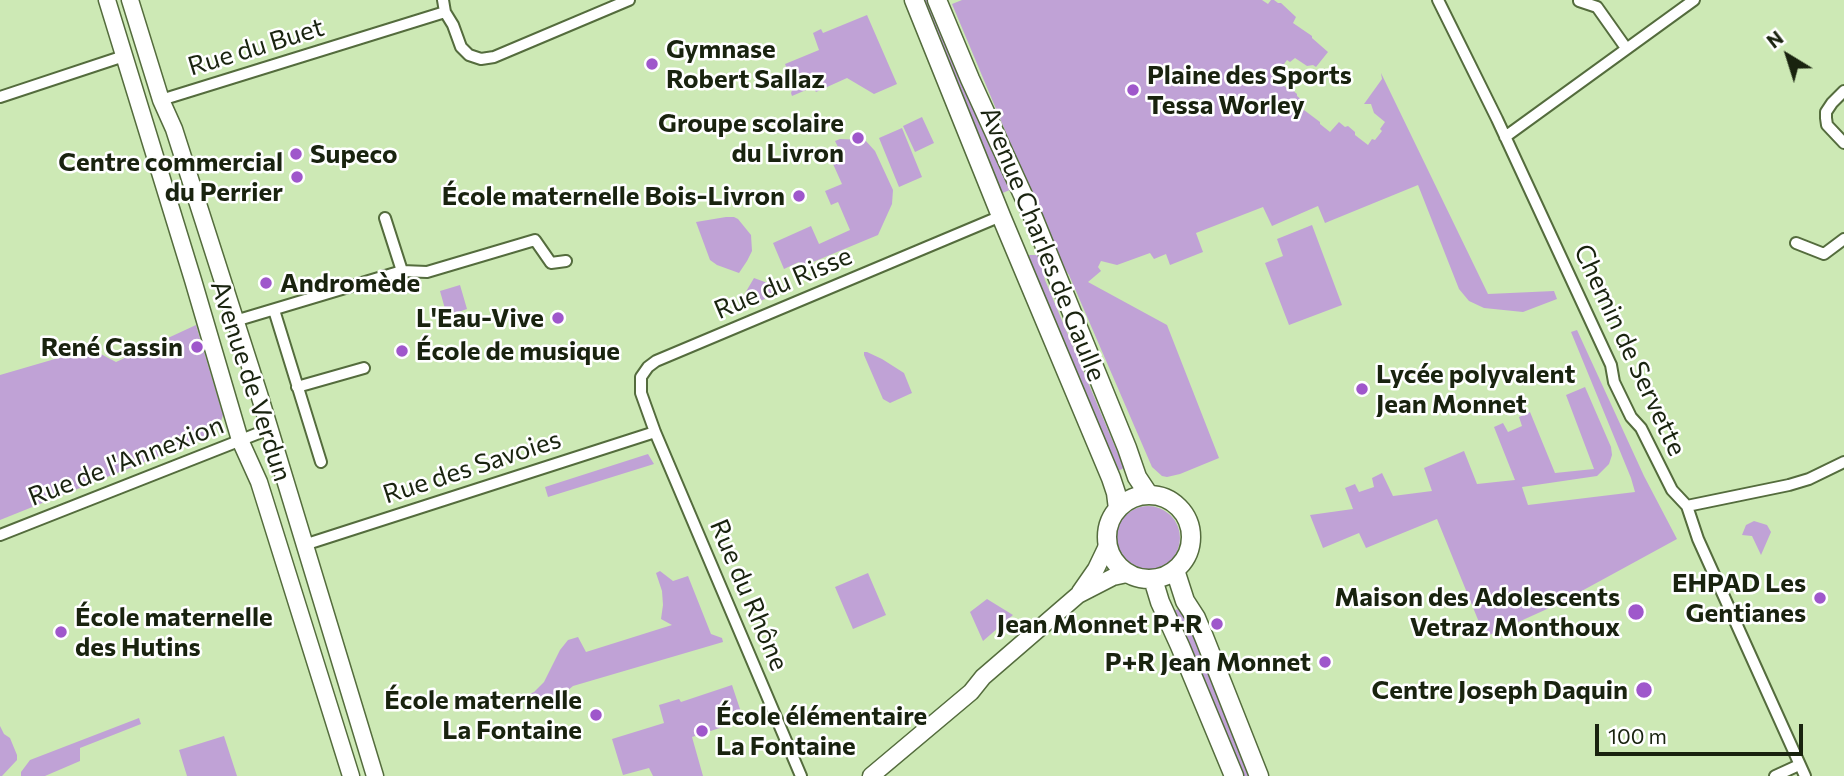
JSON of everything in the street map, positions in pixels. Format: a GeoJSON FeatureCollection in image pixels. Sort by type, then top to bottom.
{"type":"FeatureCollection","features":[{"type":"Feature","properties":{"kind":"main road","name":"Avenue Charles de Gaulle"},"geometry":{"type":"LineString","coordinates":[[914,0],[1111,478],[1118,509]]}},
{"type":"Feature","properties":{"kind":"main road","name":"Avenue Charles de Gaulle"},"geometry":{"type":"LineString","coordinates":[[937,0],[1033,217],[1135,472],[1149,495]]}},
{"type":"Feature","properties":{"kind":"main road"},"geometry":{"type":"LineString","coordinates":[[1024,196],[1012,197],[1001,216],[1016,225],[1033,217]]}},
{"type":"Feature","properties":{"kind":"main road"},"geometry":{"type":"LineString","coordinates":[[1149,495],[1170,501],[1183,513],[1191,534],[1186,557],[1175,570],[1165,576],[1140,579],[1127,574],[1114,562],[1107,547],[1107,529],[1118,509],[1128,500],[1149,495]]}},
{"type":"Feature","properties":{"kind":"main road"},"geometry":{"type":"LineString","coordinates":[[1175,570],[1185,601],[1196,618],[1259,776]]}},
{"type":"Feature","properties":{"kind":"main road"},"geometry":{"type":"LineString","coordinates":[[1153,579],[1160,602],[1234,776]]}},
{"type":"Feature","properties":{"kind":"street","name":"Avenue de Verdun"},"geometry":{"type":"LineString","coordinates":[[107,0],[240,440],[258,482],[351,776]]}},
{"type":"Feature","properties":{"kind":"street","name":"Avenue de Verdun"},"geometry":{"type":"LineString","coordinates":[[130,0],[235,321],[375,776]]}},
{"type":"Feature","properties":{"kind":"street"},"geometry":{"type":"LineString","coordinates":[[444,6],[461,47],[473,57],[481,59],[494,57],[629,0]]}},
{"type":"Feature","properties":{"kind":"street","name":"Chemin de Servette"},"geometry":{"type":"LineString","coordinates":[[1438,0],[1611,365],[1614,382],[1631,417],[1641,428],[1672,490],[1687,506],[1698,539],[1802,771]]}},
{"type":"Feature","properties":{"kind":"street"},"geometry":{"type":"LineString","coordinates":[[1505,137],[1694,0]]}},
{"type":"Feature","properties":{"kind":"street"},"geometry":{"type":"LineString","coordinates":[[1579,1],[1597,7],[1626,48]]}},
{"type":"Feature","properties":{"kind":"street","name":"Rue du Buet"},"geometry":{"type":"LineString","coordinates":[[161,100],[444,6]]}},
{"type":"Feature","properties":{"kind":"street"},"geometry":{"type":"LineString","coordinates":[[0,97],[124,56]]}},
{"type":"Feature","properties":{"kind":"street"},"geometry":{"type":"LineString","coordinates":[[1844,91],[1826,112],[1826,118],[1827,125],[1844,143]]}},
{"type":"Feature","properties":{"kind":"street","name":"Rue du Risse"},"geometry":{"type":"LineString","coordinates":[[655,432],[640,388],[642,377],[652,363],[1001,216]]}},
{"type":"Feature","properties":{"kind":"street"},"geometry":{"type":"LineString","coordinates":[[385,218],[402,271]]}},
{"type":"Feature","properties":{"kind":"street"},"geometry":{"type":"LineString","coordinates":[[1796,243],[1824,254],[1844,239]]}},
{"type":"Feature","properties":{"kind":"street"},"geometry":{"type":"LineString","coordinates":[[235,321],[402,271],[426,272],[535,240],[551,263],[566,261]]}},
{"type":"Feature","properties":{"kind":"street"},"geometry":{"type":"LineString","coordinates":[[274,310],[321,462]]}},
{"type":"Feature","properties":{"kind":"street"},"geometry":{"type":"LineString","coordinates":[[297,387],[364,368]]}},
{"type":"Feature","properties":{"kind":"street","name":"Rue de l'Annexion"},"geometry":{"type":"LineString","coordinates":[[0,535],[269,429]]}},
{"type":"Feature","properties":{"kind":"street","name":"Rue des Savoies"},"geometry":{"type":"LineString","coordinates":[[304,545],[655,432]]}},
{"type":"Feature","properties":{"kind":"street","name":"Rue du Rhône"},"geometry":{"type":"LineString","coordinates":[[655,432],[801,776]]}},
{"type":"Feature","properties":{"kind":"street"},"geometry":{"type":"LineString","coordinates":[[1687,506],[1789,485],[1809,479],[1844,462]]}},
{"type":"Feature","properties":{"kind":"street"},"geometry":{"type":"LineString","coordinates":[[1078,595],[1107,547]]}},
{"type":"Feature","properties":{"kind":"street"},"geometry":{"type":"LineString","coordinates":[[871,776],[971,692],[983,677],[1078,595],[1105,581],[1127,574]]}},
{"type":"Feature","properties":{"kind":"street"},"geometry":{"type":"LineString","coordinates":[[859,776],[965,686],[983,677]]}},
{"type":"Feature","properties":{"kind":"street"},"geometry":{"type":"LineString","coordinates":[[1775,776],[1802,771]]}},
{"type":"Feature","properties":{"kind":"shaded area"},"geometry":{"type":"Polygon","coordinates":[[[922,0],[930,0],[1003,176],[1012,189],[998,195],[993,185],[992,170],[922,0]]]}},
{"type":"Feature","properties":{"kind":"shaded area","name":"Plaine des Sports Tessa Worley"},"geometry":{"type":"Polygon","coordinates":[[[962,0],[1262,0],[1268,4],[1274,0],[1281,3],[1296,17],[1293,23],[1312,36],[1328,52],[1316,67],[1307,66],[1295,58],[1290,62],[1287,60],[1279,71],[1276,79],[1303,101],[1300,107],[1330,132],[1339,122],[1345,127],[1348,126],[1368,145],[1382,131],[1380,129],[1385,122],[1374,113],[1371,104],[1364,104],[1382,79],[1381,73],[1488,294],[1554,291],[1557,299],[1523,312],[1484,308],[1469,301],[1459,289],[1418,185],[1325,223],[1318,206],[1272,226],[1263,207],[1196,233],[1203,252],[1170,265],[1166,254],[1154,259],[1150,253],[1117,265],[1101,261],[1098,267],[1101,271],[1088,282],[1167,325],[1219,458],[1180,474],[1162,476],[1152,467],[1069,275],[1061,264],[952,4],[962,0]]]}},
{"type":"Feature","properties":{"kind":"shaded area"},"geometry":{"type":"Polygon","coordinates":[[[867,15],[897,84],[874,94],[847,78],[816,92],[813,87],[792,96],[794,85],[785,64],[819,50],[813,33],[821,29],[823,33],[867,15]]]}},
{"type":"Feature","properties":{"kind":"shaded area"},"geometry":{"type":"Polygon","coordinates":[[[922,117],[934,143],[915,152],[903,126],[922,117]]]}},
{"type":"Feature","properties":{"kind":"shaded area"},"geometry":{"type":"Polygon","coordinates":[[[902,128],[922,177],[899,187],[879,138],[902,128]]]}},
{"type":"Feature","properties":{"kind":"shaded area"},"geometry":{"type":"Polygon","coordinates":[[[865,140],[875,151],[893,190],[892,204],[878,235],[801,267],[799,262],[784,269],[773,243],[811,226],[819,244],[850,230],[838,202],[831,205],[825,191],[842,184],[829,155],[840,151],[835,141],[865,140]]]}},
{"type":"Feature","properties":{"kind":"shaded area"},"geometry":{"type":"Polygon","coordinates":[[[726,217],[738,219],[751,235],[752,251],[739,273],[710,260],[696,222],[726,217]]]}},
{"type":"Feature","properties":{"kind":"shaded area"},"geometry":{"type":"Polygon","coordinates":[[[1312,225],[1342,305],[1289,325],[1265,263],[1283,256],[1277,239],[1312,225]]]}},
{"type":"Feature","properties":{"kind":"shaded area"},"geometry":{"type":"Polygon","coordinates":[[[1024,255],[1039,255],[1045,280],[1124,468],[1116,472],[1024,255]]]}},
{"type":"Feature","properties":{"kind":"shaded area"},"geometry":{"type":"Polygon","coordinates":[[[754,278],[773,285],[776,294],[756,303],[744,295],[754,278]]]}},
{"type":"Feature","properties":{"kind":"shaded area"},"geometry":{"type":"Polygon","coordinates":[[[460,285],[467,309],[447,316],[440,291],[460,285]]]}},
{"type":"Feature","properties":{"kind":"shaded area"},"geometry":{"type":"Polygon","coordinates":[[[196,325],[223,415],[213,431],[202,439],[0,520],[0,375],[72,354],[69,344],[80,343],[116,362],[196,325]]]}},
{"type":"Feature","properties":{"kind":"shaded area"},"geometry":{"type":"Polygon","coordinates":[[[1577,330],[1644,476],[1677,539],[1556,605],[1485,637],[1437,519],[1366,548],[1359,533],[1323,548],[1310,515],[1353,509],[1345,488],[1355,484],[1359,492],[1374,487],[1372,478],[1382,473],[1393,496],[1432,491],[1424,468],[1464,451],[1477,484],[1515,480],[1494,427],[1503,423],[1508,432],[1522,426],[1519,417],[1530,412],[1555,473],[1594,469],[1566,395],[1585,387],[1611,447],[1609,464],[1597,476],[1522,487],[1528,505],[1635,492],[1571,332],[1577,330]]]}},
{"type":"Feature","properties":{"kind":"shaded area"},"geometry":{"type":"Polygon","coordinates":[[[864,352],[882,359],[904,373],[912,393],[890,403],[883,399],[864,352]]]}},
{"type":"Feature","properties":{"kind":"shaded area"},"geometry":{"type":"Polygon","coordinates":[[[648,454],[654,464],[548,497],[545,487],[648,454]]]}},
{"type":"Feature","properties":{"kind":"shaded area"},"geometry":{"type":"Polygon","coordinates":[[[1148,506],[1166,512],[1174,520],[1180,538],[1174,556],[1166,564],[1148,570],[1130,564],[1122,556],[1116,538],[1122,520],[1130,512],[1148,506]]]}},
{"type":"Feature","properties":{"kind":"shaded area"},"geometry":{"type":"Polygon","coordinates":[[[1754,521],[1767,525],[1771,532],[1761,555],[1752,536],[1742,535],[1746,525],[1754,521]]]}},
{"type":"Feature","properties":{"kind":"shaded area"},"geometry":{"type":"Polygon","coordinates":[[[660,571],[673,581],[688,576],[711,634],[722,638],[723,642],[573,686],[561,696],[528,706],[525,696],[534,692],[544,682],[568,640],[578,637],[586,652],[672,625],[661,619],[662,591],[656,573],[660,571]]]}},
{"type":"Feature","properties":{"kind":"shaded area"},"geometry":{"type":"Polygon","coordinates":[[[868,573],[886,615],[853,629],[835,587],[868,573]]]}},
{"type":"Feature","properties":{"kind":"shaded area"},"geometry":{"type":"Polygon","coordinates":[[[987,599],[1013,615],[983,641],[970,612],[987,599]]]}},
{"type":"Feature","properties":{"kind":"shaded area"},"geometry":{"type":"Polygon","coordinates":[[[1181,608],[1196,630],[1211,669],[1213,686],[1250,776],[1242,776],[1170,612],[1181,608]]]}},
{"type":"Feature","properties":{"kind":"shaded area","name":"École élémentaire La Fontaine"},"geometry":{"type":"Polygon","coordinates":[[[732,685],[743,718],[692,737],[703,776],[653,776],[649,768],[623,775],[612,739],[664,723],[659,705],[679,699],[681,702],[732,685]]]}},
{"type":"Feature","properties":{"kind":"shaded area"},"geometry":{"type":"Polygon","coordinates":[[[139,718],[141,724],[80,748],[80,761],[45,776],[21,776],[30,760],[139,718]]]}},
{"type":"Feature","properties":{"kind":"shaded area"},"geometry":{"type":"Polygon","coordinates":[[[0,726],[10,738],[17,755],[17,760],[2,776],[0,776],[0,726]]]}},
{"type":"Feature","properties":{"kind":"shaded area"},"geometry":{"type":"Polygon","coordinates":[[[224,736],[237,776],[187,776],[179,750],[224,736]]]}},
{"type":"Feature","properties":{"kind":"place","name":"Gymnase Robert Sallaz"},"geometry":{"type":"Point","coordinates":[652,64]}},
{"type":"Feature","properties":{"kind":"place","name":"Plaine des Sports Tessa Worley"},"geometry":{"type":"Point","coordinates":[1133,90]}},
{"type":"Feature","properties":{"kind":"place","name":"Groupe scolaire du Livron"},"geometry":{"type":"Point","coordinates":[858,138]}},
{"type":"Feature","properties":{"kind":"place","name":"Supeco"},"geometry":{"type":"Point","coordinates":[296,154]}},
{"type":"Feature","properties":{"kind":"place","name":"Centre commercial du Perrier"},"geometry":{"type":"Point","coordinates":[297,177]}},
{"type":"Feature","properties":{"kind":"place","name":"École maternelle Bois-Livron"},"geometry":{"type":"Point","coordinates":[799,196]}},
{"type":"Feature","properties":{"kind":"place","name":"Andromède"},"geometry":{"type":"Point","coordinates":[266,283]}},
{"type":"Feature","properties":{"kind":"place","name":"L'Eau-Vive"},"geometry":{"type":"Point","coordinates":[558,318]}},
{"type":"Feature","properties":{"kind":"place","name":"René Cassin"},"geometry":{"type":"Point","coordinates":[197,347]}},
{"type":"Feature","properties":{"kind":"place","name":"École de musique"},"geometry":{"type":"Point","coordinates":[402,351]}},
{"type":"Feature","properties":{"kind":"place","name":"Lycée polyvalent Jean Monnet"},"geometry":{"type":"Point","coordinates":[1362,389]}},
{"type":"Feature","properties":{"kind":"place","name":"EHPAD Les Gentianes"},"geometry":{"type":"Point","coordinates":[1820,598]}},
{"type":"Feature","properties":{"kind":"place","name":"Maison des Adolescents Vetraz Monthoux"},"geometry":{"type":"Point","coordinates":[1636,612]}},
{"type":"Feature","properties":{"kind":"place","name":"Jean Monnet P+R"},"geometry":{"type":"Point","coordinates":[1217,624]}},
{"type":"Feature","properties":{"kind":"place","name":"École maternelle des Hutins"},"geometry":{"type":"Point","coordinates":[61,632]}},
{"type":"Feature","properties":{"kind":"place","name":"P+R Jean Monnet"},"geometry":{"type":"Point","coordinates":[1325,662]}},
{"type":"Feature","properties":{"kind":"place","name":"Centre Joseph Daquin"},"geometry":{"type":"Point","coordinates":[1644,690]}},
{"type":"Feature","properties":{"kind":"place","name":"École maternelle La Fontaine"},"geometry":{"type":"Point","coordinates":[596,715]}},
{"type":"Feature","properties":{"kind":"place","name":"École élémentaire La Fontaine"},"geometry":{"type":"Point","coordinates":[702,731]}}]}
